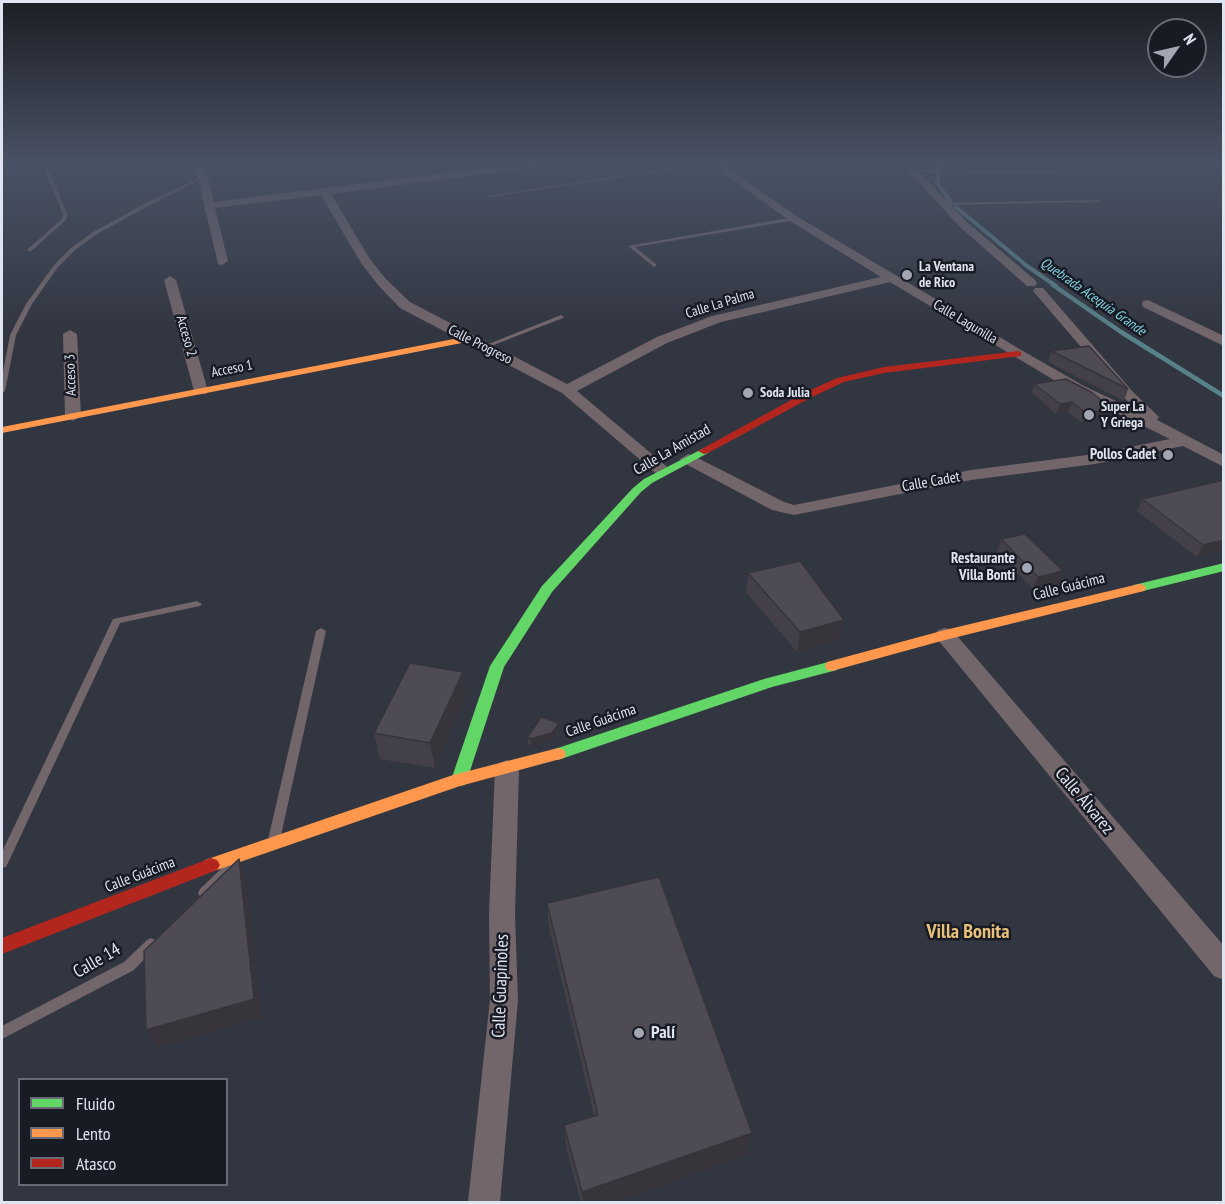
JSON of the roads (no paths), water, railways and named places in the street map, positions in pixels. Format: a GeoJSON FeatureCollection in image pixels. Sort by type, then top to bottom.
{"type":"FeatureCollection","features":[{"type":"Feature","properties":{"kind":"street"},"geometry":{"type":"LineString","coordinates":[[213,221],[222,261]]}},
{"type":"Feature","properties":{"kind":"street","name":"Calle Progreso"},"geometry":{"type":"LineString","coordinates":[[342,221],[365,260],[382,282],[405,305],[567,390],[664,471]]}},
{"type":"Feature","properties":{"kind":"street","name":"Calle Lagunilla"},"geometry":{"type":"LineString","coordinates":[[798,221],[1079,389],[1161,428],[1224,462]]}},
{"type":"Feature","properties":{"kind":"street"},"geometry":{"type":"LineString","coordinates":[[963,221],[1035,287],[1128,395],[1161,428]]}},
{"type":"Feature","properties":{"kind":"street","name":"Calle La Palma"},"geometry":{"type":"LineString","coordinates":[[567,390],[662,340],[717,319],[892,278]]}},
{"type":"Feature","properties":{"kind":"street","name":"Acceso 2"},"geometry":{"type":"LineString","coordinates":[[170,280],[201,392]]}},
{"type":"Feature","properties":{"kind":"street"},"geometry":{"type":"LineString","coordinates":[[1148,304],[1224,342]]}},
{"type":"Feature","properties":{"kind":"street","name":"Acceso 3"},"geometry":{"type":"LineString","coordinates":[[70,334],[73,417]]}},
{"type":"Feature","properties":{"kind":"street","name":"Acceso 1"},"geometry":{"type":"LineString","coordinates":[[2,430],[469,339]]}},
{"type":"Feature","properties":{"kind":"street","name":"Calle La Amistad"},"geometry":{"type":"LineString","coordinates":[[459,780],[497,666],[547,589],[637,490],[664,471],[808,394],[841,380],[884,370],[1018,354]]}},
{"type":"Feature","properties":{"kind":"street","name":"Calle Cadet"},"geometry":{"type":"LineString","coordinates":[[688,459],[778,506],[794,510],[971,475],[1095,459],[1185,441]]}},
{"type":"Feature","properties":{"kind":"street","name":"Calle Guácima"},"geometry":{"type":"LineString","coordinates":[[2,946],[248,851],[459,780],[507,769],[769,683],[945,635],[1224,567]]}},
{"type":"Feature","properties":{"kind":"street","name":"Calle Álvarez"},"geometry":{"type":"LineString","coordinates":[[945,635],[1224,968]]}},
{"type":"Feature","properties":{"kind":"street","name":"Calle Guapinoles"},"geometry":{"type":"LineString","coordinates":[[484,1203],[504,1000],[502,914],[507,769]]}},
{"type":"Feature","properties":{"kind":"lane"},"geometry":{"type":"LineString","coordinates":[[30,250],[62,221]]}},
{"type":"Feature","properties":{"kind":"lane"},"geometry":{"type":"LineString","coordinates":[[2,391],[14,336],[29,304],[56,266],[73,249],[117,221]]}},
{"type":"Feature","properties":{"kind":"lane"},"geometry":{"type":"LineString","coordinates":[[654,265],[631,246],[781,221]]}},
{"type":"Feature","properties":{"kind":"lane"},"geometry":{"type":"LineString","coordinates":[[484,347],[561,317]]}},
{"type":"Feature","properties":{"kind":"lane"},"geometry":{"type":"LineString","coordinates":[[2,863],[116,621],[197,604]]}},
{"type":"Feature","properties":{"kind":"lane"},"geometry":{"type":"LineString","coordinates":[[273,843],[321,631]]}},
{"type":"Feature","properties":{"kind":"lane"},"geometry":{"type":"LineString","coordinates":[[197,900],[248,851]]}},
{"type":"Feature","properties":{"kind":"lane","name":"Calle 14"},"geometry":{"type":"LineString","coordinates":[[2,1033],[129,966],[163,933]]}},
{"type":"Feature","properties":{"kind":"waterway","name":"Quebrada Acequia Grande"},"geometry":{"type":"LineString","coordinates":[[973,221],[1027,266],[1056,286]]}},
{"type":"Feature","properties":{"kind":"waterway","name":"Quebrada Acequia Grande"},"geometry":{"type":"LineString","coordinates":[[1053,285],[1121,332],[1224,396]]}},
{"type":"Feature","properties":{"kind":"place","name":"La Ventana de Rico"},"geometry":{"type":"Point","coordinates":[907,275]}},
{"type":"Feature","properties":{"kind":"place","name":"Soda Julia"},"geometry":{"type":"Point","coordinates":[748,393]}},
{"type":"Feature","properties":{"kind":"place","name":"Super La Y Griega"},"geometry":{"type":"Point","coordinates":[1089,415]}},
{"type":"Feature","properties":{"kind":"place","name":"Pollos Cadet"},"geometry":{"type":"Point","coordinates":[1168,455]}},
{"type":"Feature","properties":{"kind":"place","name":"Restaurante Villa Bonti"},"geometry":{"type":"Point","coordinates":[1027,568]}},
{"type":"Feature","properties":{"kind":"place","name":"Palí"},"geometry":{"type":"Point","coordinates":[639,1033]}},
{"type":"Feature","properties":{"kind":"district","name":"Villa Bonita"},"geometry":{"type":"Point","coordinates":[968,932]}}]}
